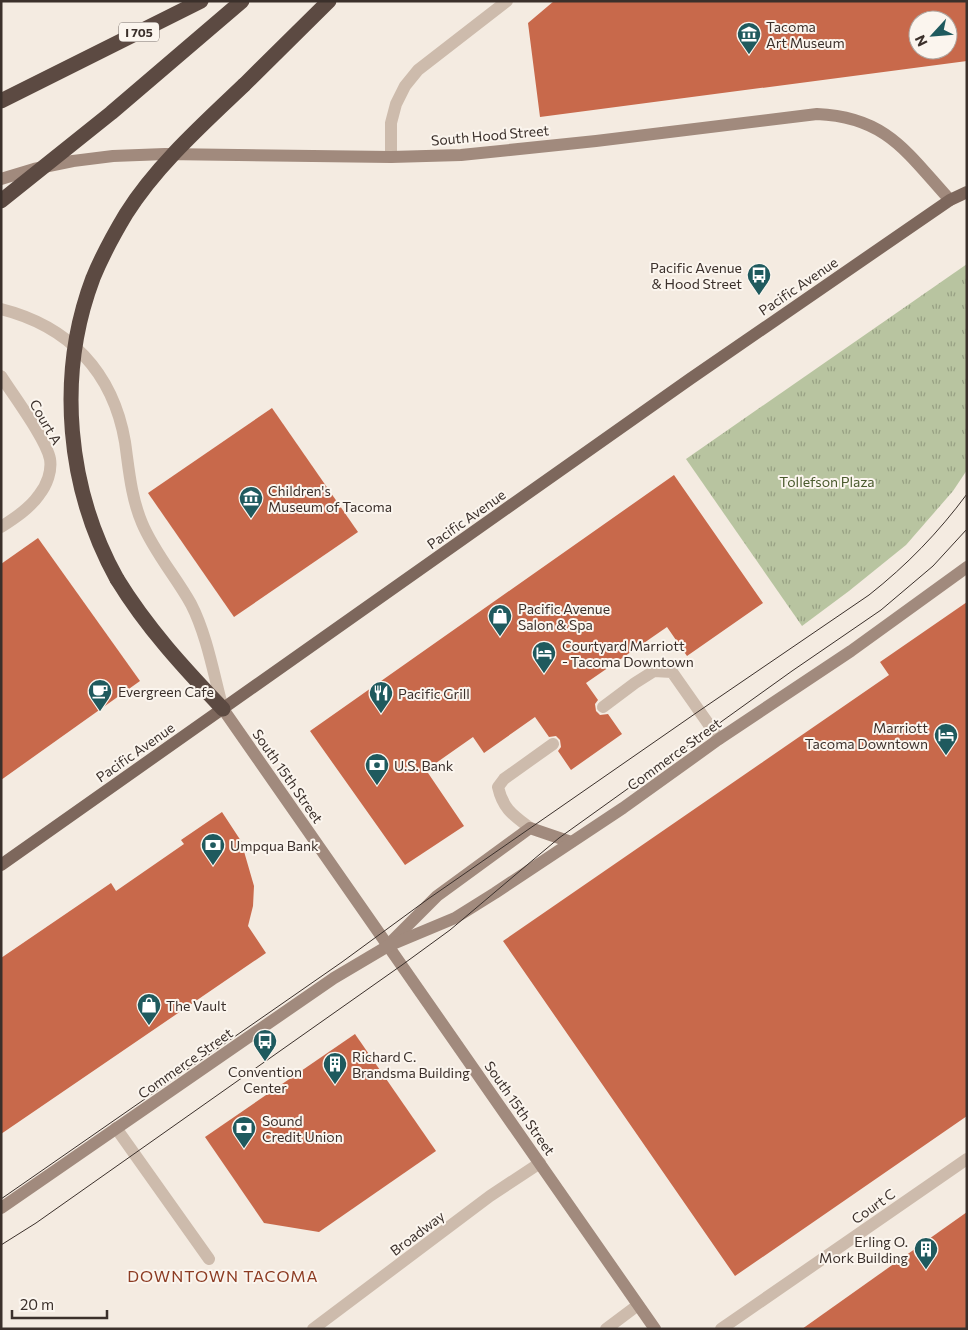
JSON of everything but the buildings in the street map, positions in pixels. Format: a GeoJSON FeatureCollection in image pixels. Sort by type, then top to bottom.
{"type":"FeatureCollection","features":[{"type":"Feature","properties":{"kind":"highway","name":"I 705"},"geometry":{"type":"LineString","coordinates":[[1,95],[78,63],[201,1]]}},
{"type":"Feature","properties":{"kind":"highway"},"geometry":{"type":"LineString","coordinates":[[1,201],[110,113],[242,1]]}},
{"type":"Feature","properties":{"kind":"highway"},"geometry":{"type":"LineString","coordinates":[[223,709],[176,660],[132,604],[112,570],[94,531],[82,494],[75,459],[71,416],[72,374],[84,309],[93,278],[127,213],[155,176],[202,125],[329,1]]}},
{"type":"Feature","properties":{"kind":"highway"},"geometry":{"type":"LineString","coordinates":[[1,101],[78,63]]}},
{"type":"Feature","properties":{"kind":"main road","name":"Pacific Avenue"},"geometry":{"type":"LineString","coordinates":[[1,865],[690,379],[950,200],[967,185]]}},
{"type":"Feature","properties":{"kind":"main road","name":"Pacific Avenue"},"geometry":{"type":"LineString","coordinates":[[950,200],[967,192]]}},
{"type":"Feature","properties":{"kind":"street"},"geometry":{"type":"LineString","coordinates":[[391,157],[391,123],[396,104],[405,86],[418,70],[507,1]]}},
{"type":"Feature","properties":{"kind":"street","name":"South Hood Street"},"geometry":{"type":"LineString","coordinates":[[1,179],[34,169],[113,156],[165,154],[391,157],[461,155],[596,141],[817,114],[837,115],[862,122],[886,134],[901,147],[950,200]]}},
{"type":"Feature","properties":{"kind":"street","name":"South 15th Street"},"geometry":{"type":"LineString","coordinates":[[1,309],[20,314],[52,329],[79,349],[96,368],[111,394],[125,440],[133,497],[142,524],[191,606],[201,630],[223,709],[655,1329]]}},
{"type":"Feature","properties":{"kind":"street","name":"Court A"},"geometry":{"type":"LineString","coordinates":[[1,376],[6,391],[46,446],[50,460],[46,484],[39,496],[1,527]]}},
{"type":"Feature","properties":{"kind":"street","name":"Commerce Street"},"geometry":{"type":"LineString","coordinates":[[1,1208],[334,978],[388,946],[455,918],[623,808],[720,739],[851,651],[967,568]]}},
{"type":"Feature","properties":{"kind":"street"},"geometry":{"type":"LineString","coordinates":[[603,707],[654,671],[672,672],[720,739]]}},
{"type":"Feature","properties":{"kind":"street"},"geometry":{"type":"LineString","coordinates":[[553,744],[504,779],[498,787],[501,801],[512,814],[530,828],[571,842]]}},
{"type":"Feature","properties":{"kind":"street","name":"Commerce Street"},"geometry":{"type":"LineString","coordinates":[[388,946],[437,896],[530,828]]}},
{"type":"Feature","properties":{"kind":"street"},"geometry":{"type":"LineString","coordinates":[[116,1128],[209,1259]]}},
{"type":"Feature","properties":{"kind":"street","name":"Court C"},"geometry":{"type":"LineString","coordinates":[[721,1329],[967,1159]]}},
{"type":"Feature","properties":{"kind":"street","name":"Broadway"},"geometry":{"type":"LineString","coordinates":[[313,1329],[490,1196],[540,1163]]}},
{"type":"Feature","properties":{"kind":"street"},"geometry":{"type":"LineString","coordinates":[[606,1329],[638,1306]]}},
{"type":"Feature","properties":{"kind":"green space","name":"Tollefson Plaza"},"geometry":{"type":"Polygon","coordinates":[[[967,264],[967,470],[953,491],[906,545],[802,626],[686,459],[967,264]]]}},
{"type":"Feature","properties":{"kind":"tram line"},"geometry":{"type":"LineString","coordinates":[[1,1199],[342,962],[428,899],[869,595],[921,548],[967,494]]}},
{"type":"Feature","properties":{"kind":"tram line"},"geometry":{"type":"LineString","coordinates":[[1,1245],[36,1223],[450,930],[559,838],[792,671],[881,610],[933,566],[967,529]]}},
{"type":"Feature","properties":{"kind":"place","name":"Tacoma Art Museum"},"geometry":{"type":"Point","coordinates":[749,55]}},
{"type":"Feature","properties":{"kind":"place","name":"Pacific Avenue & Hood Street"},"geometry":{"type":"Point","coordinates":[759,296]}},
{"type":"Feature","properties":{"kind":"place","name":"Children's Museum of Tacoma"},"geometry":{"type":"Point","coordinates":[251,519]}},
{"type":"Feature","properties":{"kind":"place","name":"Pacific Avenue Salon & Spa"},"geometry":{"type":"Point","coordinates":[500,637]}},
{"type":"Feature","properties":{"kind":"place","name":"Courtyard Marriott - Tacoma Downtown"},"geometry":{"type":"Point","coordinates":[544,674]}},
{"type":"Feature","properties":{"kind":"place","name":"Evergreen Cafe"},"geometry":{"type":"Point","coordinates":[100,712]}},
{"type":"Feature","properties":{"kind":"place","name":"Pacific Grill"},"geometry":{"type":"Point","coordinates":[381,714]}},
{"type":"Feature","properties":{"kind":"place","name":"Marriott Tacoma Downtown"},"geometry":{"type":"Point","coordinates":[946,756]}},
{"type":"Feature","properties":{"kind":"place","name":"U.S. Bank"},"geometry":{"type":"Point","coordinates":[377,786]}},
{"type":"Feature","properties":{"kind":"place","name":"Umpqua Bank"},"geometry":{"type":"Point","coordinates":[213,866]}},
{"type":"Feature","properties":{"kind":"place","name":"The Vault"},"geometry":{"type":"Point","coordinates":[149,1026]}},
{"type":"Feature","properties":{"kind":"place","name":"Convention Center"},"geometry":{"type":"Point","coordinates":[265,1062]}},
{"type":"Feature","properties":{"kind":"place","name":"Richard C. Brandsma Building"},"geometry":{"type":"Point","coordinates":[335,1085]}},
{"type":"Feature","properties":{"kind":"place","name":"Sound Credit Union"},"geometry":{"type":"Point","coordinates":[244,1149]}},
{"type":"Feature","properties":{"kind":"place","name":"Erling O. Mork Building"},"geometry":{"type":"Point","coordinates":[926,1270]}},
{"type":"Feature","properties":{"kind":"district","name":"DOWNTOWN TACOMA"},"geometry":{"type":"Point","coordinates":[223,1275]}}]}
